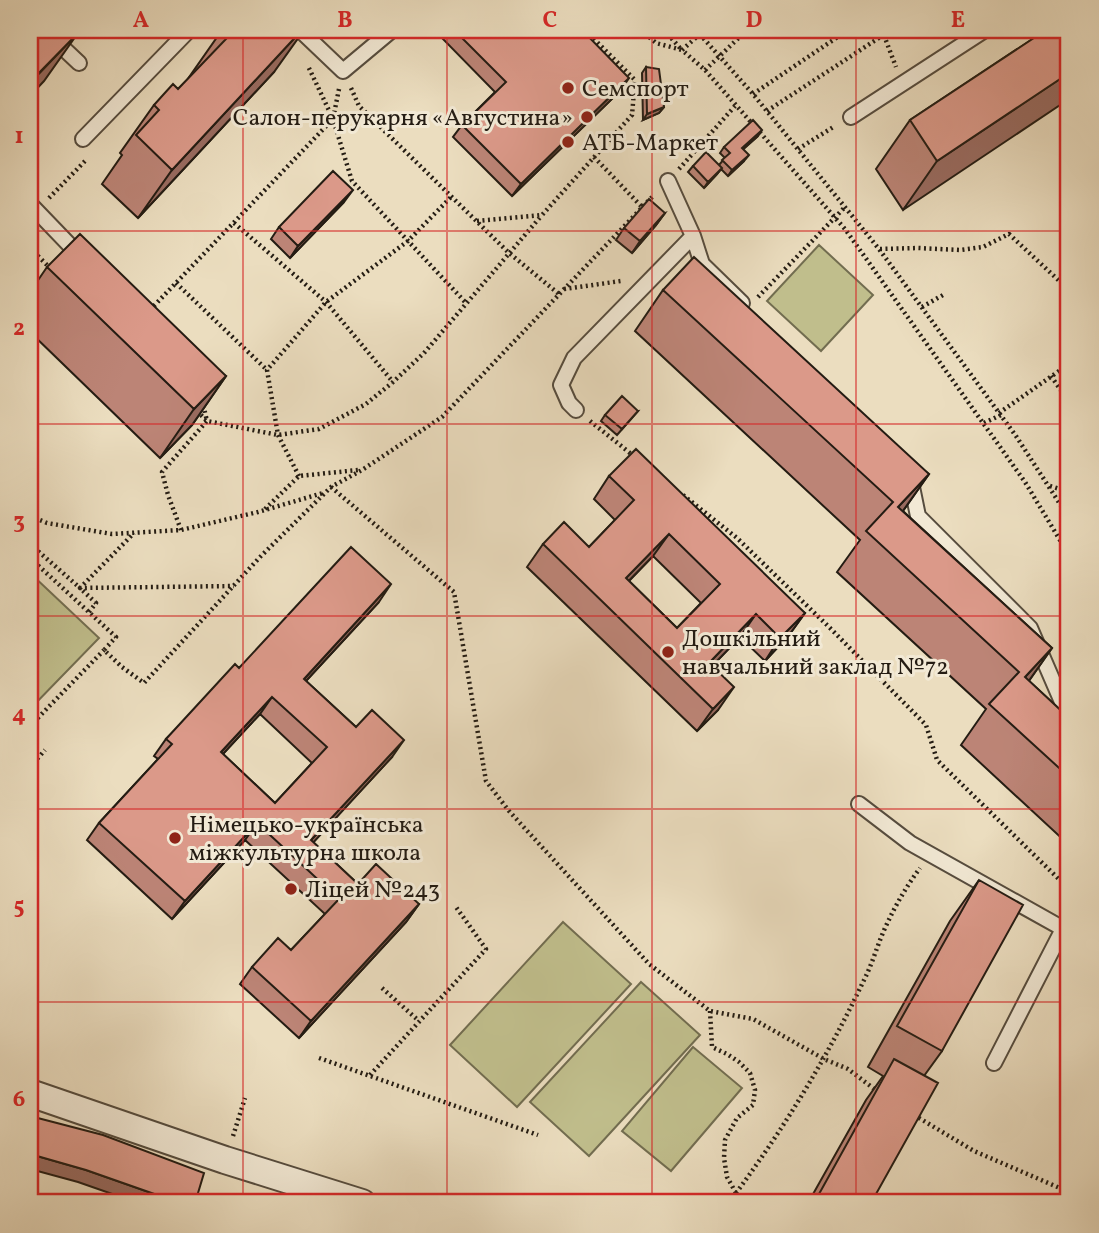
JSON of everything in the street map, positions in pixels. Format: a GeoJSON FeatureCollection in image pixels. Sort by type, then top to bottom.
{"type":"FeatureCollection","features":[{"type":"Feature","properties":{"kind":"street"},"geometry":{"type":"LineString","coordinates":[[30,1093],[225,1160],[362,1203]]}},
{"type":"Feature","properties":{"kind":"lane"},"geometry":{"type":"LineString","coordinates":[[44,30],[79,63]]}},
{"type":"Feature","properties":{"kind":"lane"},"geometry":{"type":"LineString","coordinates":[[83,139],[189,30]]}},
{"type":"Feature","properties":{"kind":"lane"},"geometry":{"type":"LineString","coordinates":[[300,30],[343,71],[392,30]]}},
{"type":"Feature","properties":{"kind":"lane"},"geometry":{"type":"LineString","coordinates":[[851,117],[985,30]]}},
{"type":"Feature","properties":{"kind":"lane"},"geometry":{"type":"LineString","coordinates":[[668,181],[693,236],[702,264],[752,313]]}},
{"type":"Feature","properties":{"kind":"lane"},"geometry":{"type":"LineString","coordinates":[[30,204],[94,270]]}},
{"type":"Feature","properties":{"kind":"lane"},"geometry":{"type":"LineString","coordinates":[[576,410],[569,403],[561,385],[574,358],[693,236]]}},
{"type":"Feature","properties":{"kind":"lane"},"geometry":{"type":"LineString","coordinates":[[908,464],[918,516],[1030,628],[1062,702],[1069,710]]}},
{"type":"Feature","properties":{"kind":"lane"},"geometry":{"type":"LineString","coordinates":[[859,804],[910,843],[1066,931],[994,1063]]}},
{"type":"Feature","properties":{"kind":"path"},"geometry":{"type":"LineString","coordinates":[[187,402],[207,422],[278,435],[319,429],[366,404],[393,382],[424,353],[632,114],[635,80],[585,30]]}},
{"type":"Feature","properties":{"kind":"path"},"geometry":{"type":"LineString","coordinates":[[641,30],[656,43],[682,50]]}},
{"type":"Feature","properties":{"kind":"path"},"geometry":{"type":"LineString","coordinates":[[664,30],[705,70],[835,218],[1026,482],[1069,555]]}},
{"type":"Feature","properties":{"kind":"path"},"geometry":{"type":"LineString","coordinates":[[705,70],[747,30]]}},
{"type":"Feature","properties":{"kind":"path"},"geometry":{"type":"LineString","coordinates":[[754,94],[848,30]]}},
{"type":"Feature","properties":{"kind":"path"},"geometry":{"type":"LineString","coordinates":[[767,111],[884,32],[891,30]]}},
{"type":"Feature","properties":{"kind":"path"},"geometry":{"type":"LineString","coordinates":[[682,50],[698,32],[754,94],[879,249],[1000,414],[1069,518]]}},
{"type":"Feature","properties":{"kind":"path"},"geometry":{"type":"LineString","coordinates":[[884,32],[902,84]]}},
{"type":"Feature","properties":{"kind":"path"},"geometry":{"type":"LineString","coordinates":[[307,64],[333,119],[352,181],[466,303]]}},
{"type":"Feature","properties":{"kind":"path"},"geometry":{"type":"LineString","coordinates":[[142,318],[333,119],[343,71]]}},
{"type":"Feature","properties":{"kind":"path"},"geometry":{"type":"LineString","coordinates":[[343,71],[359,106],[509,253],[561,292],[653,277]]}},
{"type":"Feature","properties":{"kind":"path"},"geometry":{"type":"LineString","coordinates":[[104,650],[144,683],[260,557],[331,486],[362,470],[442,417],[668,181],[735,106]]}},
{"type":"Feature","properties":{"kind":"path"},"geometry":{"type":"LineString","coordinates":[[798,149],[851,117]]}},
{"type":"Feature","properties":{"kind":"path"},"geometry":{"type":"LineString","coordinates":[[594,157],[642,206]]}},
{"type":"Feature","properties":{"kind":"path"},"geometry":{"type":"LineString","coordinates":[[267,370],[326,302],[408,241],[451,197]]}},
{"type":"Feature","properties":{"kind":"path"},"geometry":{"type":"LineString","coordinates":[[752,313],[845,207]]}},
{"type":"Feature","properties":{"kind":"path"},"geometry":{"type":"LineString","coordinates":[[476,221],[542,215]]}},
{"type":"Feature","properties":{"kind":"path"},"geometry":{"type":"LineString","coordinates":[[234,223],[326,302],[393,382]]}},
{"type":"Feature","properties":{"kind":"path"},"geometry":{"type":"LineString","coordinates":[[879,249],[960,250],[984,247],[1009,234],[1069,290]]}},
{"type":"Feature","properties":{"kind":"path"},"geometry":{"type":"LineString","coordinates":[[30,248],[59,277]]}},
{"type":"Feature","properties":{"kind":"path"},"geometry":{"type":"LineString","coordinates":[[176,284],[267,370],[278,435],[299,476]]}},
{"type":"Feature","properties":{"kind":"path"},"geometry":{"type":"LineString","coordinates":[[922,307],[943,295]]}},
{"type":"Feature","properties":{"kind":"path"},"geometry":{"type":"LineString","coordinates":[[984,423],[1069,364]]}},
{"type":"Feature","properties":{"kind":"path"},"geometry":{"type":"LineString","coordinates":[[1051,376],[1069,402]]}},
{"type":"Feature","properties":{"kind":"path"},"geometry":{"type":"LineString","coordinates":[[202,399],[207,422]]}},
{"type":"Feature","properties":{"kind":"path"},"geometry":{"type":"LineString","coordinates":[[576,410],[640,461]]}},
{"type":"Feature","properties":{"kind":"path"},"geometry":{"type":"LineString","coordinates":[[181,530],[162,472],[207,422]]}},
{"type":"Feature","properties":{"kind":"path"},"geometry":{"type":"LineString","coordinates":[[264,510],[299,476],[362,470]]}},
{"type":"Feature","properties":{"kind":"path"},"geometry":{"type":"LineString","coordinates":[[1048,485],[1069,492]]}},
{"type":"Feature","properties":{"kind":"path"},"geometry":{"type":"LineString","coordinates":[[331,486],[454,592],[486,781],[509,811],[649,964],[710,1011],[752,1019],[824,1059],[848,1069],[887,1098]]}},
{"type":"Feature","properties":{"kind":"path"},"geometry":{"type":"LineString","coordinates":[[673,487],[737,538],[917,715],[926,725],[937,760],[1069,889]]}},
{"type":"Feature","properties":{"kind":"path"},"geometry":{"type":"LineString","coordinates":[[30,516],[47,523],[112,534],[181,530],[326,492]]}},
{"type":"Feature","properties":{"kind":"path"},"geometry":{"type":"LineString","coordinates":[[80,588],[134,533]]}},
{"type":"Feature","properties":{"kind":"path"},"geometry":{"type":"LineString","coordinates":[[30,544],[96,603],[89,612]]}},
{"type":"Feature","properties":{"kind":"path"},"geometry":{"type":"LineString","coordinates":[[30,558],[116,638],[30,726]]}},
{"type":"Feature","properties":{"kind":"path"},"geometry":{"type":"LineString","coordinates":[[80,588],[234,586]]}},
{"type":"Feature","properties":{"kind":"path"},"geometry":{"type":"LineString","coordinates":[[30,766],[45,750]]}},
{"type":"Feature","properties":{"kind":"path"},"geometry":{"type":"LineString","coordinates":[[736,1193],[824,1059],[864,980],[884,929],[920,867]]}},
{"type":"Feature","properties":{"kind":"path"},"geometry":{"type":"LineString","coordinates":[[370,1075],[486,949],[456,907]]}},
{"type":"Feature","properties":{"kind":"path"},"geometry":{"type":"LineString","coordinates":[[382,988],[419,1021]]}},
{"type":"Feature","properties":{"kind":"path"},"geometry":{"type":"LineString","coordinates":[[710,1011],[712,1047],[740,1062],[750,1073],[755,1090],[753,1105],[737,1118],[725,1140],[727,1177],[736,1193],[736,1203]]}},
{"type":"Feature","properties":{"kind":"path"},"geometry":{"type":"LineString","coordinates":[[319,1058],[538,1135]]}},
{"type":"Feature","properties":{"kind":"path"},"geometry":{"type":"LineString","coordinates":[[225,1160],[245,1098]]}},
{"type":"Feature","properties":{"kind":"path"},"geometry":{"type":"LineString","coordinates":[[906,1111],[974,1152],[1069,1192]]}},
{"type":"Feature","properties":{"kind":"shaded area"},"geometry":{"type":"Polygon","coordinates":[[[819,245],[873,295],[821,351],[767,301],[819,245]]]}},
{"type":"Feature","properties":{"kind":"shaded area"},"geometry":{"type":"Polygon","coordinates":[[[30,573],[99,638],[30,709],[30,573]]]}},
{"type":"Feature","properties":{"kind":"shaded area"},"geometry":{"type":"Polygon","coordinates":[[[563,922],[631,984],[517,1107],[450,1045],[563,922]]]}},
{"type":"Feature","properties":{"kind":"shaded area"},"geometry":{"type":"Polygon","coordinates":[[[641,982],[700,1035],[589,1156],[530,1102],[641,982]]]}},
{"type":"Feature","properties":{"kind":"shaded area"},"geometry":{"type":"Polygon","coordinates":[[[693,1047],[742,1088],[671,1171],[622,1131],[693,1047]]]}},
{"type":"Feature","properties":{"kind":"building"},"geometry":{"type":"Polygon","coordinates":[[[30,30],[75,30],[78,33],[30,82],[30,30]]]}},
{"type":"Feature","properties":{"kind":"building"},"geometry":{"type":"Polygon","coordinates":[[[223,30],[302,30],[172,170],[136,135],[159,110],[154,105],[173,84],[178,89],[226,39],[220,33],[223,30]]]}},
{"type":"Feature","properties":{"kind":"building"},"geometry":{"type":"Polygon","coordinates":[[[454,30],[582,30],[629,78],[521,184],[462,125],[506,82],[454,30]]]}},
{"type":"Feature","properties":{"kind":"building"},"geometry":{"type":"Polygon","coordinates":[[[1046,30],[1069,30],[1069,73],[937,161],[910,120],[1046,30]]]}},
{"type":"Feature","properties":{"kind":"building"},"geometry":{"type":"Polygon","coordinates":[[[646,67],[659,69],[664,107],[647,114],[646,67]]]}},
{"type":"Feature","properties":{"kind":"building"},"geometry":{"type":"Polygon","coordinates":[[[753,120],[762,130],[742,148],[749,155],[732,170],[722,160],[730,153],[724,147],[753,120]]]}},
{"type":"Feature","properties":{"kind":"building"},"geometry":{"type":"Polygon","coordinates":[[[706,152],[722,168],[708,182],[693,166],[706,152]]]}},
{"type":"Feature","properties":{"kind":"building"},"geometry":{"type":"Polygon","coordinates":[[[333,171],[353,190],[298,246],[279,227],[333,171]]]}},
{"type":"Feature","properties":{"kind":"building"},"geometry":{"type":"Polygon","coordinates":[[[649,199],[665,213],[640,241],[624,228],[649,199]]]}},
{"type":"Feature","properties":{"kind":"building"},"geometry":{"type":"Polygon","coordinates":[[[80,234],[226,376],[194,409],[47,267],[80,234]]]}},
{"type":"Feature","properties":{"kind":"building"},"geometry":{"type":"Polygon","coordinates":[[[694,257],[929,474],[898,507],[1052,648],[1025,677],[1069,718],[1069,777],[989,704],[1019,672],[866,531],[893,502],[663,290],[694,257]]]}},
{"type":"Feature","properties":{"kind":"building"},"geometry":{"type":"Polygon","coordinates":[[[622,396],[638,411],[622,429],[605,415],[622,396]]]}},
{"type":"Feature","properties":{"kind":"building"},"geometry":{"type":"Polygon","coordinates":[[[636,449],[805,613],[780,638],[756,614],[709,663],[734,687],[713,709],[543,544],[564,522],[589,547],[634,500],[609,476],[636,449]],[[669,534],[626,578],[677,628],[720,584],[669,534]]]}},
{"type":"Feature","properties":{"kind":"building"},"geometry":{"type":"Polygon","coordinates":[[[351,547],[391,584],[304,679],[356,727],[372,710],[404,740],[311,840],[358,884],[376,864],[419,904],[311,1021],[252,967],[278,938],[291,950],[339,899],[257,823],[185,901],[99,823],[172,744],[166,739],[235,664],[239,668],[351,547]],[[272,697],[221,752],[275,803],[327,747],[272,697]]]}},
{"type":"Feature","properties":{"kind":"building"},"geometry":{"type":"Polygon","coordinates":[[[979,880],[1023,905],[942,1051],[897,1026],[979,880]]]}},
{"type":"Feature","properties":{"kind":"building"},"geometry":{"type":"Polygon","coordinates":[[[894,1059],[938,1083],[871,1203],[814,1203],[894,1059]]]}},
{"type":"Feature","properties":{"kind":"building"},"geometry":{"type":"Polygon","coordinates":[[[30,1116],[103,1135],[204,1173],[195,1203],[180,1203],[86,1170],[30,1154],[30,1116]]]}},
{"type":"Feature","properties":{"kind":"place","name":"Семспорт"},"geometry":{"type":"Point","coordinates":[568,88]}},
{"type":"Feature","properties":{"kind":"place","name":"Салон-перукарня «Августина»"},"geometry":{"type":"Point","coordinates":[587,117]}},
{"type":"Feature","properties":{"kind":"place","name":"АТБ-Маркет"},"geometry":{"type":"Point","coordinates":[568,142]}},
{"type":"Feature","properties":{"kind":"place","name":"Дошкільний навчальний заклад №72"},"geometry":{"type":"Point","coordinates":[668,652]}},
{"type":"Feature","properties":{"kind":"place","name":"Німецько-українська міжкультурна школа"},"geometry":{"type":"Point","coordinates":[175,838]}},
{"type":"Feature","properties":{"kind":"place","name":"Ліцей №243"},"geometry":{"type":"Point","coordinates":[291,889]}}]}
